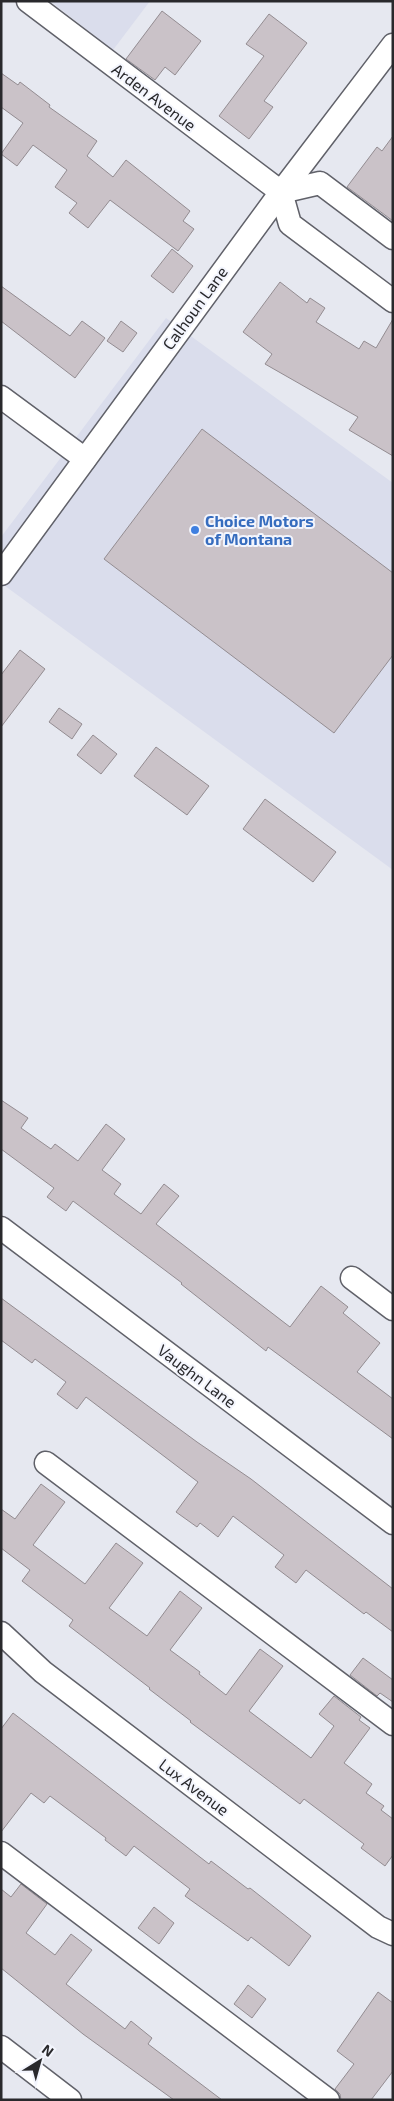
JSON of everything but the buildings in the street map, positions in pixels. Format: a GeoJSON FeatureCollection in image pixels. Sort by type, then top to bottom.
{"type":"FeatureCollection","features":[{"type":"Feature","properties":{"kind":"street","name":"Arden Avenue"},"geometry":{"type":"LineString","coordinates":[[28,1],[281,192]]}},
{"type":"Feature","properties":{"kind":"street","name":"Calhoun Lane"},"geometry":{"type":"LineString","coordinates":[[1,574],[281,192],[393,45]]}},
{"type":"Feature","properties":{"kind":"street"},"geometry":{"type":"LineString","coordinates":[[393,238],[320,183],[281,192],[290,224],[393,301]]}},
{"type":"Feature","properties":{"kind":"street"},"geometry":{"type":"LineString","coordinates":[[1,397],[85,459]]}},
{"type":"Feature","properties":{"kind":"street","name":"Vaughn Lane"},"geometry":{"type":"LineString","coordinates":[[1,1228],[393,1523]]}},
{"type":"Feature","properties":{"kind":"street"},"geometry":{"type":"LineString","coordinates":[[352,1278],[393,1309]]}},
{"type":"Feature","properties":{"kind":"street"},"geometry":{"type":"LineString","coordinates":[[46,1463],[393,1724]]}},
{"type":"Feature","properties":{"kind":"street","name":"Lux Avenue"},"geometry":{"type":"LineString","coordinates":[[1,1633],[43,1672],[378,1927],[393,1934]]}},
{"type":"Feature","properties":{"kind":"street"},"geometry":{"type":"LineString","coordinates":[[1,1853],[328,2100]]}},
{"type":"Feature","properties":{"kind":"street"},"geometry":{"type":"LineString","coordinates":[[1,2047],[70,2100]]}},
{"type":"Feature","properties":{"kind":"shaded area"},"geometry":{"type":"Polygon","coordinates":[[[50,1],[150,1],[113,50],[50,1]]]}},
{"type":"Feature","properties":{"kind":"shaded area"},"geometry":{"type":"Polygon","coordinates":[[[166,318],[393,483],[393,870],[1,583],[1,537],[166,318]]]}},
{"type":"Feature","properties":{"kind":"place","name":"Choice Motors of Montana"},"geometry":{"type":"Point","coordinates":[195,530]}}]}
